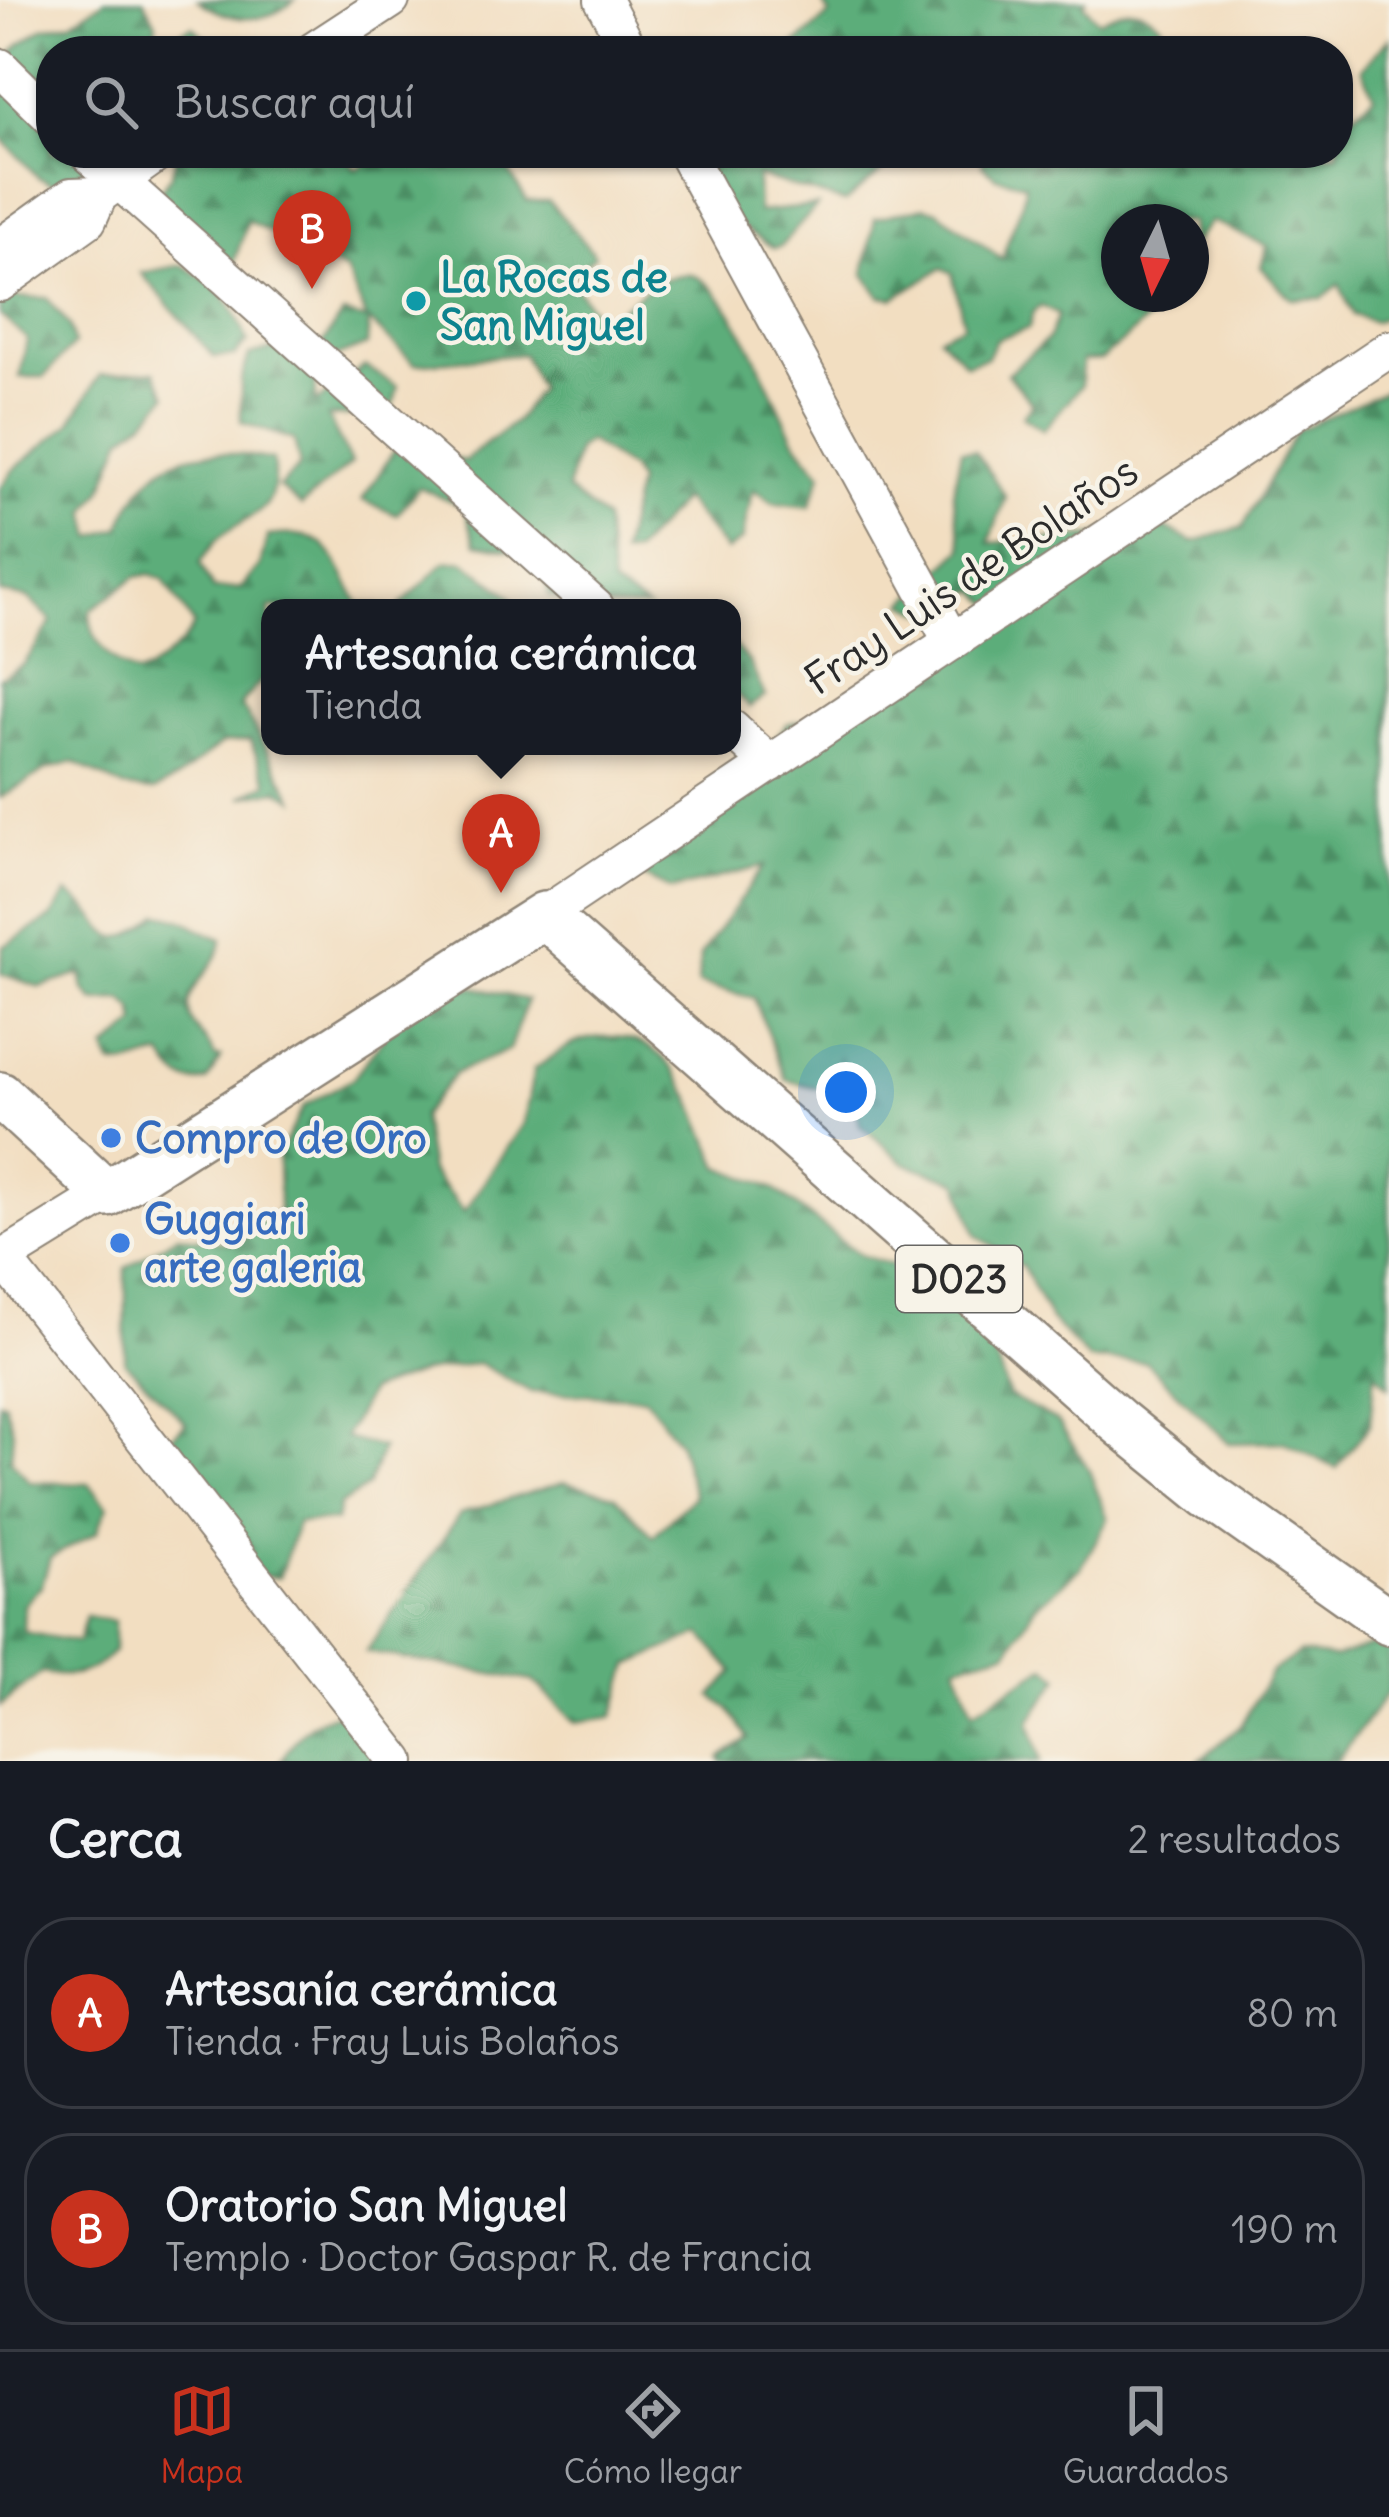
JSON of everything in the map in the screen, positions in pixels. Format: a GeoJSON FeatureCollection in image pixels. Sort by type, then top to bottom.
{"type":"FeatureCollection","features":[{"type":"Feature","properties":{"kind":"main road"},"geometry":{"type":"LineString","coordinates":[[0,1096],[107,1193],[544,916]]}},
{"type":"Feature","properties":{"kind":"main road","name":"D023"},"geometry":{"type":"LineString","coordinates":[[544,916],[1118,1421],[1209,1495],[1389,1622]]}},
{"type":"Feature","properties":{"kind":"street"},"geometry":{"type":"LineString","coordinates":[[336,36],[391,0]]}},
{"type":"Feature","properties":{"kind":"street"},"geometry":{"type":"LineString","coordinates":[[602,0],[622,36]]}},
{"type":"Feature","properties":{"kind":"street"},"geometry":{"type":"LineString","coordinates":[[0,67],[36,102]]}},
{"type":"Feature","properties":{"kind":"street"},"geometry":{"type":"LineString","coordinates":[[97,168],[108,188],[586,599]]}},
{"type":"Feature","properties":{"kind":"street"},"geometry":{"type":"LineString","coordinates":[[0,247],[71,196],[108,188],[137,168]]}},
{"type":"Feature","properties":{"kind":"street"},"geometry":{"type":"LineString","coordinates":[[694,168],[952,642]]}},
{"type":"Feature","properties":{"kind":"street"},"geometry":{"type":"LineString","coordinates":[[0,283],[88,220],[108,188]]}},
{"type":"Feature","properties":{"kind":"street","name":"Fray Luis de Bolaños"},"geometry":{"type":"LineString","coordinates":[[544,916],[1389,349]]}},
{"type":"Feature","properties":{"kind":"street"},"geometry":{"type":"LineString","coordinates":[[741,737],[770,764]]}},
{"type":"Feature","properties":{"kind":"street"},"geometry":{"type":"LineString","coordinates":[[107,1193],[1,1259],[397,1761]]}},
{"type":"Feature","properties":{"kind":"green space"},"geometry":{"type":"Polygon","coordinates":[[[105,0],[144,0],[156,23],[156,36],[36,36],[36,168],[96,168],[89,177],[63,189],[38,177],[0,137],[0,65],[43,28],[71,22],[105,0]]]}},
{"type":"Feature","properties":{"kind":"green space"},"geometry":{"type":"Polygon","coordinates":[[[198,0],[295,0],[271,14],[247,18],[222,13],[198,0]]]}},
{"type":"Feature","properties":{"kind":"green space"},"geometry":{"type":"Polygon","coordinates":[[[821,0],[1086,0],[1084,5],[1099,21],[1132,10],[1146,13],[1162,25],[1164,36],[806,36],[830,15],[821,0]]]}},
{"type":"Feature","properties":{"kind":"green space"},"geometry":{"type":"Polygon","coordinates":[[[192,26],[204,36],[181,36],[192,26]]]}},
{"type":"Feature","properties":{"kind":"green space"},"geometry":{"type":"Polygon","coordinates":[[[1389,38],[1389,316],[1373,322],[1353,315],[1339,284],[1322,298],[1291,299],[1261,267],[1267,246],[1209,224],[1209,204],[1101,204],[1101,234],[1096,238],[1101,243],[1101,312],[1149,312],[1151,317],[1101,360],[1082,361],[1081,386],[1043,430],[1022,416],[1033,404],[1007,374],[1049,338],[1058,315],[1041,306],[1033,312],[1029,328],[996,339],[987,357],[966,364],[939,336],[964,324],[952,273],[942,268],[894,298],[880,296],[864,273],[875,218],[925,207],[938,211],[1003,260],[1025,184],[997,177],[986,168],[1353,168],[1353,114],[1374,96],[1362,68],[1389,38]]]}},
{"type":"Feature","properties":{"kind":"green space"},"geometry":{"type":"Polygon","coordinates":[[[173,168],[507,168],[527,201],[549,201],[595,255],[570,279],[602,323],[654,284],[678,275],[705,282],[720,297],[750,345],[796,441],[822,473],[810,507],[773,503],[753,489],[742,540],[726,551],[683,499],[634,553],[621,555],[637,482],[631,470],[588,441],[577,450],[567,490],[604,519],[612,586],[633,599],[549,596],[541,556],[476,544],[464,507],[419,487],[397,515],[362,500],[398,445],[464,461],[516,421],[539,388],[523,354],[415,364],[369,321],[367,345],[315,365],[316,403],[365,366],[398,387],[391,413],[328,417],[351,463],[301,506],[279,487],[300,466],[294,440],[241,422],[241,381],[249,355],[287,346],[312,359],[343,314],[367,320],[346,271],[248,221],[232,268],[154,199],[173,168]]]}},
{"type":"Feature","properties":{"kind":"green space"},"geometry":{"type":"Polygon","coordinates":[[[678,168],[885,168],[845,202],[757,176],[758,212],[817,206],[774,248],[701,200],[678,168]]]}},
{"type":"Feature","properties":{"kind":"green space"},"geometry":{"type":"Polygon","coordinates":[[[182,265],[230,304],[248,342],[234,356],[214,357],[141,273],[182,265]]]}},
{"type":"Feature","properties":{"kind":"green space"},"geometry":{"type":"Polygon","coordinates":[[[0,297],[47,298],[69,325],[74,344],[44,377],[20,377],[27,339],[0,315],[0,297]]]}},
{"type":"Feature","properties":{"kind":"green space"},"geometry":{"type":"Polygon","coordinates":[[[155,371],[167,395],[124,436],[103,489],[87,511],[93,537],[120,528],[147,482],[162,468],[200,454],[246,455],[273,460],[272,492],[261,510],[218,539],[200,563],[213,589],[241,588],[260,566],[268,536],[305,536],[327,548],[335,559],[357,599],[261,599],[261,681],[241,704],[261,740],[261,755],[269,755],[294,799],[278,790],[241,797],[268,783],[250,740],[222,743],[154,791],[124,788],[74,762],[48,769],[0,798],[0,678],[24,664],[52,622],[28,598],[0,593],[0,488],[13,470],[70,424],[100,375],[155,371]],[[150,574],[136,577],[90,610],[93,631],[103,649],[137,675],[170,654],[194,625],[163,579],[150,574]]]}},
{"type":"Feature","properties":{"kind":"green space"},"geometry":{"type":"Polygon","coordinates":[[[1389,389],[1389,1386],[1375,1372],[1370,1425],[1336,1468],[1284,1442],[1229,1443],[1146,1362],[1089,1360],[1049,1318],[1023,1267],[976,1235],[959,1182],[906,1164],[860,1125],[854,1097],[786,1080],[754,998],[698,984],[700,956],[764,866],[671,890],[634,872],[738,785],[787,724],[852,708],[996,609],[977,590],[931,615],[905,603],[963,548],[953,493],[961,450],[975,451],[1006,497],[989,543],[1095,536],[1143,516],[1193,542],[1243,527],[1296,431],[1389,389]]]}},
{"type":"Feature","properties":{"kind":"green space"},"geometry":{"type":"Polygon","coordinates":[[[464,561],[513,599],[407,599],[445,562],[464,561]]]}},
{"type":"Feature","properties":{"kind":"green space"},"geometry":{"type":"Polygon","coordinates":[[[741,653],[765,696],[749,707],[741,699],[741,653]]]}},
{"type":"Feature","properties":{"kind":"green space"},"geometry":{"type":"Polygon","coordinates":[[[67,893],[115,937],[140,929],[159,914],[222,939],[189,1005],[195,1027],[215,1057],[221,1057],[207,1081],[180,1078],[163,1056],[111,1064],[106,1050],[137,1024],[134,1010],[123,1000],[94,1001],[84,990],[81,974],[40,987],[1,974],[3,947],[52,917],[67,893]]]}},
{"type":"Feature","properties":{"kind":"green space"},"geometry":{"type":"Polygon","coordinates":[[[473,987],[527,1000],[509,1050],[455,1073],[421,1116],[430,1171],[464,1212],[524,1122],[534,1069],[584,1040],[614,1037],[639,1042],[674,1071],[720,1167],[773,1188],[860,1255],[911,1271],[991,1345],[1009,1396],[1058,1422],[1088,1468],[1108,1519],[1081,1568],[1037,1605],[1008,1651],[956,1664],[973,1711],[1047,1666],[1060,1677],[1030,1721],[1041,1761],[722,1761],[748,1738],[729,1709],[712,1696],[734,1672],[701,1634],[630,1665],[613,1717],[575,1722],[533,1681],[366,1652],[460,1514],[564,1482],[615,1495],[653,1536],[694,1496],[679,1443],[645,1397],[531,1392],[478,1363],[423,1372],[370,1391],[344,1438],[382,1448],[367,1487],[339,1505],[336,1521],[297,1523],[279,1578],[239,1571],[163,1445],[186,1423],[125,1362],[126,1268],[178,1235],[235,1244],[279,1210],[278,1155],[304,1106],[353,1078],[421,988],[473,987]]]}},
{"type":"Feature","properties":{"kind":"green space"},"geometry":{"type":"Polygon","coordinates":[[[0,1401],[5,1403],[13,1431],[11,1460],[30,1482],[89,1484],[108,1506],[97,1532],[50,1558],[42,1585],[24,1605],[23,1632],[78,1642],[86,1616],[114,1621],[114,1651],[81,1673],[41,1673],[0,1706],[0,1401]]]}},
{"type":"Feature","properties":{"kind":"green space"},"geometry":{"type":"Polygon","coordinates":[[[1389,1640],[1389,1691],[1337,1761],[1199,1761],[1241,1726],[1271,1672],[1300,1653],[1334,1658],[1389,1640]]]}},
{"type":"Feature","properties":{"kind":"green space"},"geometry":{"type":"Polygon","coordinates":[[[357,1709],[377,1728],[371,1761],[280,1761],[311,1724],[357,1709]]]}},
{"type":"Feature","properties":{"kind":"place","name":"Oratorio San Miguel"},"geometry":{"type":"Point","coordinates":[312,289]}},
{"type":"Feature","properties":{"kind":"place","name":"La Rocas de San Miguel"},"geometry":{"type":"Point","coordinates":[416,301]}},
{"type":"Feature","properties":{"kind":"place","name":"Artesanía cerámica"},"geometry":{"type":"Point","coordinates":[501,893]}},
{"type":"Feature","properties":{"kind":"place","name":"Compro de Oro"},"geometry":{"type":"Point","coordinates":[111,1138]}},
{"type":"Feature","properties":{"kind":"place","name":"Guggiari arte galeria"},"geometry":{"type":"Point","coordinates":[120,1243]}}]}
